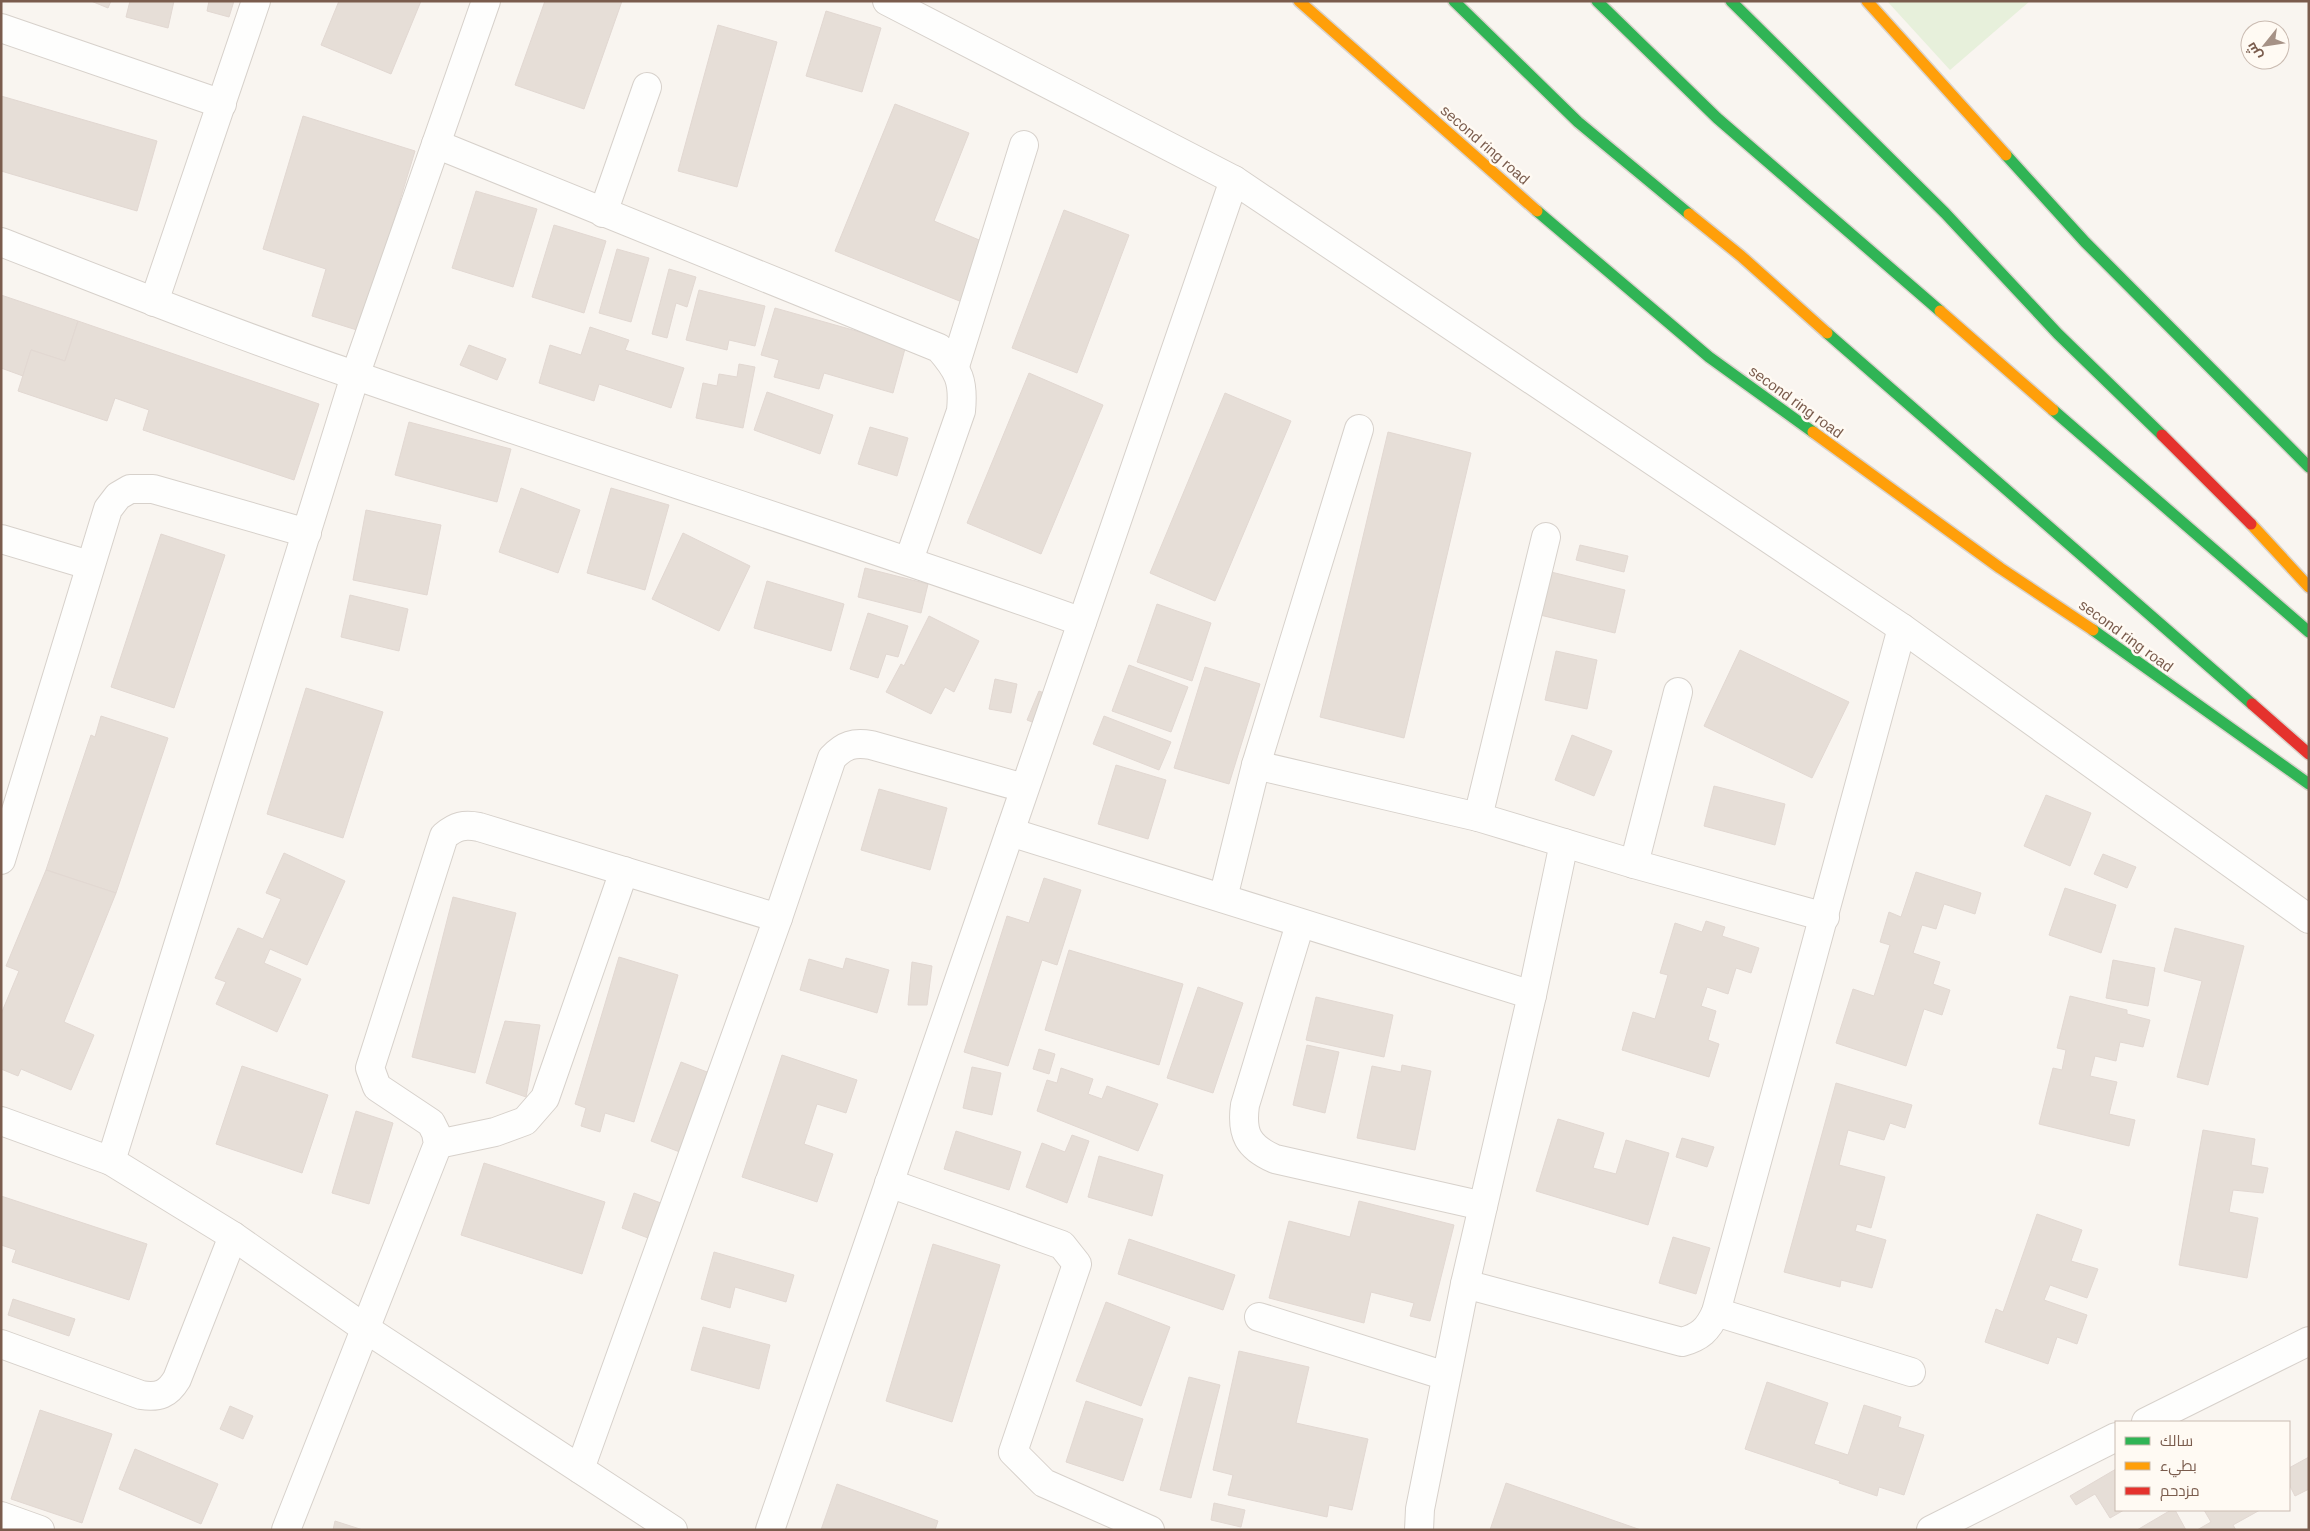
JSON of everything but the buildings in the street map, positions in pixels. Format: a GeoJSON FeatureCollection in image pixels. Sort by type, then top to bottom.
{"type":"FeatureCollection","features":[{"type":"Feature","properties":{"kind":"main road","name":"second ring road"},"geometry":{"type":"LineString","coordinates":[[1299,1],[1538,212],[1709,357],[2000,568],[2054,603],[2309,784]]}},
{"type":"Feature","properties":{"kind":"main road"},"geometry":{"type":"LineString","coordinates":[[1454,1],[1578,122],[1741,256],[1939,433],[2309,754]]}},
{"type":"Feature","properties":{"kind":"main road"},"geometry":{"type":"LineString","coordinates":[[1597,1],[1717,118],[2309,632]]}},
{"type":"Feature","properties":{"kind":"main road"},"geometry":{"type":"LineString","coordinates":[[1731,1],[1945,213],[2058,334],[2220,491],[2309,587]]}},
{"type":"Feature","properties":{"kind":"main road"},"geometry":{"type":"LineString","coordinates":[[1867,1],[2085,242],[2309,467]]}},
{"type":"Feature","properties":{"kind":"street"},"geometry":{"type":"LineString","coordinates":[[154,302],[256,1]]}},
{"type":"Feature","properties":{"kind":"street"},"geometry":{"type":"LineString","coordinates":[[111,1161],[356,376],[486,1]]}},
{"type":"Feature","properties":{"kind":"street"},"geometry":{"type":"LineString","coordinates":[[887,1],[1234,180],[1902,628],[2309,919]]}},
{"type":"Feature","properties":{"kind":"street"},"geometry":{"type":"LineString","coordinates":[[1,28],[222,104]]}},
{"type":"Feature","properties":{"kind":"street"},"geometry":{"type":"LineString","coordinates":[[603,213],[647,87]]}},
{"type":"Feature","properties":{"kind":"street"},"geometry":{"type":"LineString","coordinates":[[436,144],[939,348],[955,366],[963,388],[961,411],[909,560]]}},
{"type":"Feature","properties":{"kind":"street"},"geometry":{"type":"LineString","coordinates":[[955,366],[1024,145]]}},
{"type":"Feature","properties":{"kind":"street"},"geometry":{"type":"LineString","coordinates":[[770,1530],[1234,180]]}},
{"type":"Feature","properties":{"kind":"street"},"geometry":{"type":"LineString","coordinates":[[1,242],[154,302],[356,376],[909,560],[1082,622]]}},
{"type":"Feature","properties":{"kind":"street"},"geometry":{"type":"LineString","coordinates":[[1223,898],[1256,765],[1359,429]]}},
{"type":"Feature","properties":{"kind":"street"},"geometry":{"type":"LineString","coordinates":[[1,860],[89,565],[108,509],[118,496],[130,489],[153,489],[307,533]]}},
{"type":"Feature","properties":{"kind":"street"},"geometry":{"type":"LineString","coordinates":[[1478,817],[1546,537]]}},
{"type":"Feature","properties":{"kind":"street"},"geometry":{"type":"LineString","coordinates":[[1,539],[89,565]]}},
{"type":"Feature","properties":{"kind":"street"},"geometry":{"type":"LineString","coordinates":[[1465,1284],[1682,1342],[1697,1338],[1710,1327],[1716,1312],[1902,628]]}},
{"type":"Feature","properties":{"kind":"street"},"geometry":{"type":"LineString","coordinates":[[1634,864],[1678,692]]}},
{"type":"Feature","properties":{"kind":"street"},"geometry":{"type":"LineString","coordinates":[[580,1469],[778,918],[832,758],[842,748],[856,743],[871,745],[1024,788]]}},
{"type":"Feature","properties":{"kind":"street"},"geometry":{"type":"LineString","coordinates":[[1256,765],[1478,817],[1564,844],[1824,918]]}},
{"type":"Feature","properties":{"kind":"street"},"geometry":{"type":"LineString","coordinates":[[286,1530],[438,1144],[436,1133],[431,1123],[377,1087],[370,1068],[444,836],[454,828],[466,824],[479,827],[778,918]]}},
{"type":"Feature","properties":{"kind":"street"},"geometry":{"type":"LineString","coordinates":[[1010,832],[1532,995]]}},
{"type":"Feature","properties":{"kind":"street"},"geometry":{"type":"LineString","coordinates":[[1419,1530],[1420,1508],[1465,1284],[1532,995],[1564,844]]}},
{"type":"Feature","properties":{"kind":"street"},"geometry":{"type":"LineString","coordinates":[[438,1144],[495,1132],[525,1121],[545,1098],[624,871]]}},
{"type":"Feature","properties":{"kind":"street"},"geometry":{"type":"LineString","coordinates":[[1300,924],[1245,1105],[1242,1122],[1247,1139],[1259,1152],[1275,1159],[1483,1206]]}},
{"type":"Feature","properties":{"kind":"street"},"geometry":{"type":"LineString","coordinates":[[1,1121],[111,1161],[233,1236],[366,1329],[673,1530]]}},
{"type":"Feature","properties":{"kind":"street"},"geometry":{"type":"LineString","coordinates":[[889,1184],[1062,1245],[1077,1264],[1012,1452],[1044,1483],[1150,1530]]}},
{"type":"Feature","properties":{"kind":"street"},"geometry":{"type":"LineString","coordinates":[[1,1344],[142,1395],[152,1397],[163,1395],[172,1388],[177,1379],[233,1236]]}},
{"type":"Feature","properties":{"kind":"street"},"geometry":{"type":"LineString","coordinates":[[1716,1312],[1911,1372]]}},
{"type":"Feature","properties":{"kind":"street"},"geometry":{"type":"LineString","coordinates":[[1259,1317],[1446,1376]]}},
{"type":"Feature","properties":{"kind":"street"},"geometry":{"type":"LineString","coordinates":[[2148,1421],[2309,1341]]}},
{"type":"Feature","properties":{"kind":"street"},"geometry":{"type":"LineString","coordinates":[[1931,1530],[2115,1438]]}},
{"type":"Feature","properties":{"kind":"street"},"geometry":{"type":"LineString","coordinates":[[1,1516],[40,1530]]}},
{"type":"Feature","properties":{"kind":"green space"},"geometry":{"type":"Polygon","coordinates":[[[1887,1],[2030,1],[1950,70],[1887,1]]]}},
{"type":"Feature","properties":{"kind":"traffic: fast"},"geometry":{"type":"LineString","coordinates":[[1454,1],[1578,122],[1689,214]]}},
{"type":"Feature","properties":{"kind":"traffic: fast"},"geometry":{"type":"LineString","coordinates":[[1597,1],[1717,118],[1940,311]]}},
{"type":"Feature","properties":{"kind":"traffic: fast"},"geometry":{"type":"LineString","coordinates":[[1731,1],[1945,213],[2058,334],[2162,435]]}},
{"type":"Feature","properties":{"kind":"traffic: fast"},"geometry":{"type":"LineString","coordinates":[[2006,155],[2085,242],[2309,467]]}},
{"type":"Feature","properties":{"kind":"traffic: fast"},"geometry":{"type":"LineString","coordinates":[[1537,211],[1709,357],[1813,432]]}},
{"type":"Feature","properties":{"kind":"traffic: fast"},"geometry":{"type":"LineString","coordinates":[[1827,333],[2252,704]]}},
{"type":"Feature","properties":{"kind":"traffic: fast"},"geometry":{"type":"LineString","coordinates":[[2053,410],[2309,632]]}},
{"type":"Feature","properties":{"kind":"traffic: fast"},"geometry":{"type":"LineString","coordinates":[[2093,630],[2309,784]]}},
{"type":"Feature","properties":{"kind":"traffic: slow"},"geometry":{"type":"LineString","coordinates":[[1299,1],[1537,211]]}},
{"type":"Feature","properties":{"kind":"traffic: slow"},"geometry":{"type":"LineString","coordinates":[[1867,1],[2006,155]]}},
{"type":"Feature","properties":{"kind":"traffic: slow"},"geometry":{"type":"LineString","coordinates":[[1689,214],[1741,256],[1827,333]]}},
{"type":"Feature","properties":{"kind":"traffic: slow"},"geometry":{"type":"LineString","coordinates":[[1940,311],[2053,410]]}},
{"type":"Feature","properties":{"kind":"traffic: slow"},"geometry":{"type":"LineString","coordinates":[[1813,432],[2000,568],[2093,630]]}},
{"type":"Feature","properties":{"kind":"traffic: slow"},"geometry":{"type":"LineString","coordinates":[[2251,524],[2309,587]]}},
{"type":"Feature","properties":{"kind":"traffic: jam"},"geometry":{"type":"LineString","coordinates":[[2162,435],[2251,524]]}},
{"type":"Feature","properties":{"kind":"traffic: jam"},"geometry":{"type":"LineString","coordinates":[[2252,704],[2309,754]]}}]}
